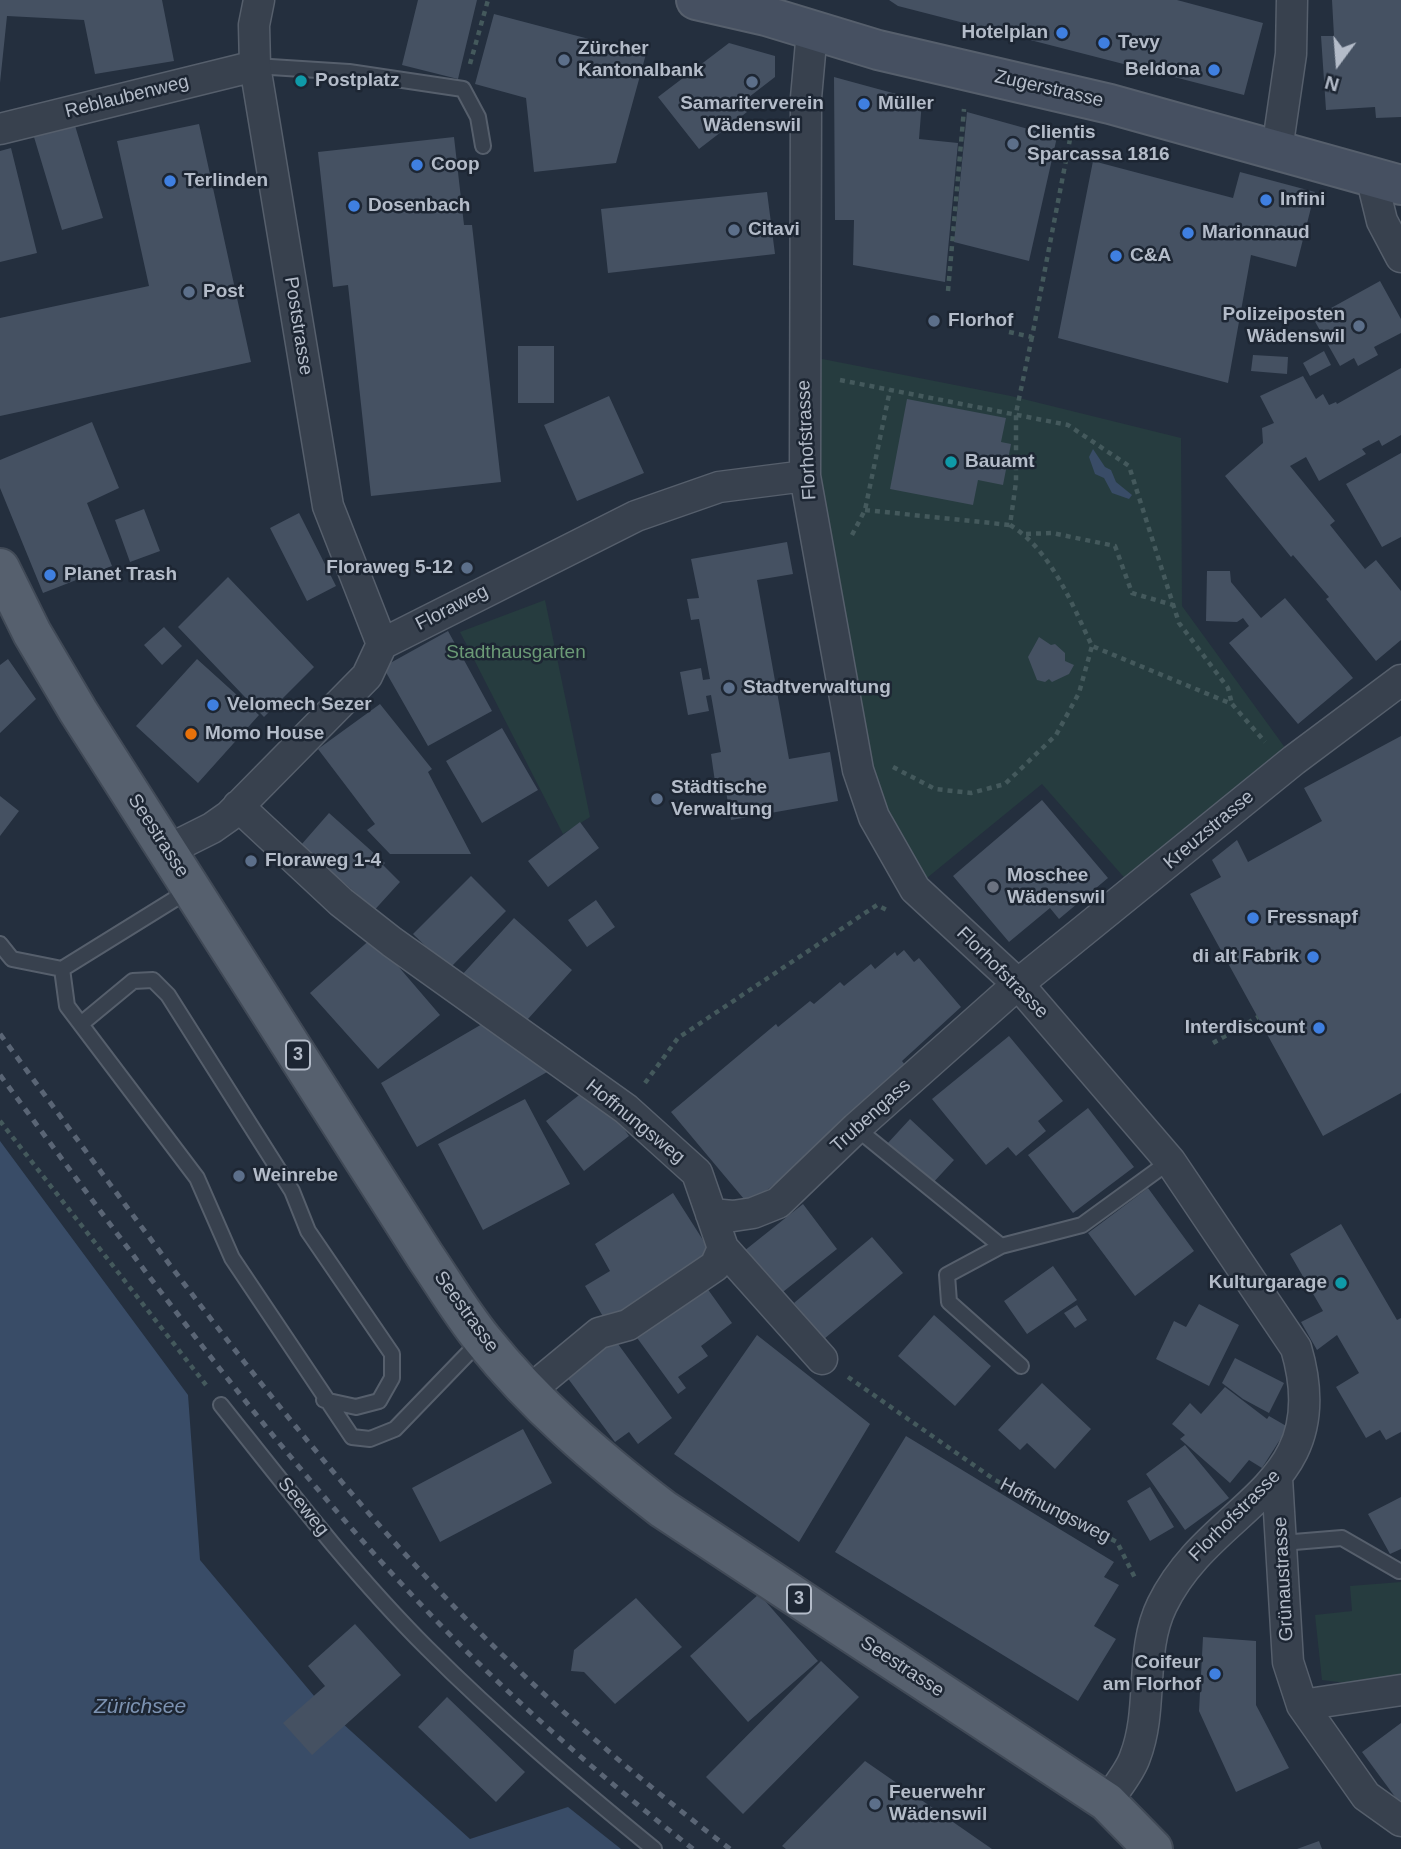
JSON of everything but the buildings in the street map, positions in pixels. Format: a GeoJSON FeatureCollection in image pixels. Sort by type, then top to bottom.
{"type":"FeatureCollection","features":[{"type":"Feature","properties":{"kind":"main road","name":"Zugerstrasse"},"geometry":{"type":"LineString","coordinates":[[696,0],[766,16],[891,54],[1110,104],[1386,180]]}},
{"type":"Feature","properties":{"kind":"main road","name":"Seestrasse"},"geometry":{"type":"LineString","coordinates":[[0,568],[51,667],[425,1256],[482,1339],[595,1457],[663,1509],[1107,1802],[1153,1849]]}},
{"type":"Feature","properties":{"kind":"street","name":"Poststrasse"},"geometry":{"type":"LineString","coordinates":[[259,0],[254,25],[255,66],[328,506],[382,644]]}},
{"type":"Feature","properties":{"kind":"street"},"geometry":{"type":"LineString","coordinates":[[1277,150],[1292,54],[1292,0]]}},
{"type":"Feature","properties":{"kind":"street","name":"Florhofstrasse"},"geometry":{"type":"LineString","coordinates":[[812,32],[806,98],[805,476],[858,770],[874,817],[915,889],[1018,984],[1170,1161],[1296,1348],[1305,1381],[1304,1419],[1294,1451],[1277,1478],[1186,1566],[1161,1606],[1149,1653],[1146,1708],[1135,1757],[1107,1802]]}},
{"type":"Feature","properties":{"kind":"street","name":"Reblaubenweg"},"geometry":{"type":"LineString","coordinates":[[0,129],[255,66]]}},
{"type":"Feature","properties":{"kind":"street"},"geometry":{"type":"LineString","coordinates":[[1386,180],[1382,221],[1401,257]]}},
{"type":"Feature","properties":{"kind":"street","name":"Floraweg"},"geometry":{"type":"LineString","coordinates":[[382,644],[636,516],[719,487],[805,476]]}},
{"type":"Feature","properties":{"kind":"street"},"geometry":{"type":"LineString","coordinates":[[168,850],[212,828],[238,806],[367,676],[382,644]]}},
{"type":"Feature","properties":{"kind":"street","name":"Kreuzstrasse"},"geometry":{"type":"LineString","coordinates":[[1018,984],[1294,760],[1401,680]]}},
{"type":"Feature","properties":{"kind":"street","name":"Hoffnungsweg"},"geometry":{"type":"LineString","coordinates":[[238,806],[341,902],[392,942],[626,1110],[697,1173],[723,1248],[822,1359]]}},
{"type":"Feature","properties":{"kind":"street","name":"Trubengass"},"geometry":{"type":"LineString","coordinates":[[711,1214],[743,1215],[778,1203],[856,1128],[1018,984]]}},
{"type":"Feature","properties":{"kind":"street"},"geometry":{"type":"LineString","coordinates":[[529,1391],[599,1333],[628,1325],[715,1266],[723,1248]]}},
{"type":"Feature","properties":{"kind":"street","name":"Grünaustrasse"},"geometry":{"type":"LineString","coordinates":[[1277,1478],[1288,1662],[1302,1705],[1366,1796],[1401,1821]]}},
{"type":"Feature","properties":{"kind":"street"},"geometry":{"type":"LineString","coordinates":[[1302,1705],[1401,1690]]}},
{"type":"Feature","properties":{"kind":"lane"},"geometry":{"type":"LineString","coordinates":[[255,66],[349,72],[463,89],[478,117],[483,146]]}},
{"type":"Feature","properties":{"kind":"lane"},"geometry":{"type":"LineString","coordinates":[[0,944],[12,959],[61,969],[192,888]]}},
{"type":"Feature","properties":{"kind":"lane"},"geometry":{"type":"LineString","coordinates":[[61,969],[67,1006],[197,1178],[232,1258],[308,1368],[324,1400],[352,1437],[370,1440],[395,1429],[482,1339]]}},
{"type":"Feature","properties":{"kind":"lane"},"geometry":{"type":"LineString","coordinates":[[81,1024],[133,981],[153,981],[168,995],[292,1191],[308,1231],[392,1354],[393,1378],[379,1401],[356,1407],[324,1400]]}},
{"type":"Feature","properties":{"kind":"lane"},"geometry":{"type":"LineString","coordinates":[[856,1128],[1001,1246]]}},
{"type":"Feature","properties":{"kind":"lane"},"geometry":{"type":"LineString","coordinates":[[1021,1366],[949,1302],[947,1275],[1001,1246],[1082,1225],[1170,1161]]}},
{"type":"Feature","properties":{"kind":"lane","name":"Seeweg"},"geometry":{"type":"LineString","coordinates":[[221,1405],[314,1523],[427,1648],[569,1780],[654,1849]]}},
{"type":"Feature","properties":{"kind":"lane"},"geometry":{"type":"LineString","coordinates":[[1282,1543],[1342,1538],[1399,1571]]}},
{"type":"Feature","properties":{"kind":"path"},"geometry":{"type":"LineString","coordinates":[[463,89],[488,0]]}},
{"type":"Feature","properties":{"kind":"path"},"geometry":{"type":"LineString","coordinates":[[948,291],[964,102]]}},
{"type":"Feature","properties":{"kind":"path"},"geometry":{"type":"LineString","coordinates":[[1010,525],[1016,482],[1016,413],[1071,133]]}},
{"type":"Feature","properties":{"kind":"path"},"geometry":{"type":"LineString","coordinates":[[1009,332],[1032,337]]}},
{"type":"Feature","properties":{"kind":"path"},"geometry":{"type":"LineString","coordinates":[[804,373],[1068,425],[1129,466],[1179,623],[1228,688],[1232,704]]}},
{"type":"Feature","properties":{"kind":"path"},"geometry":{"type":"LineString","coordinates":[[819,560],[846,545],[864,510],[890,390]]}},
{"type":"Feature","properties":{"kind":"path"},"geometry":{"type":"LineString","coordinates":[[864,510],[1010,525],[1025,534],[1068,594],[1092,646],[1079,693],[1056,734],[1005,784],[971,793],[934,789],[885,762]]}},
{"type":"Feature","properties":{"kind":"path"},"geometry":{"type":"LineString","coordinates":[[1025,534],[1052,533],[1115,546],[1132,593],[1174,605]]}},
{"type":"Feature","properties":{"kind":"path"},"geometry":{"type":"LineString","coordinates":[[1092,646],[1232,704],[1266,743],[1294,760]]}},
{"type":"Feature","properties":{"kind":"path"},"geometry":{"type":"LineString","coordinates":[[660,1062],[678,1038],[877,905],[889,910],[915,889]]}},
{"type":"Feature","properties":{"kind":"path"},"geometry":{"type":"LineString","coordinates":[[1213,1043],[1258,1017]]}},
{"type":"Feature","properties":{"kind":"path"},"geometry":{"type":"LineString","coordinates":[[0,1121],[221,1405]]}},
{"type":"Feature","properties":{"kind":"path","name":"Hoffnungsweg"},"geometry":{"type":"LineString","coordinates":[[822,1359],[995,1480],[1117,1542],[1138,1586]]}},
{"type":"Feature","properties":{"kind":"green space"},"geometry":{"type":"Polygon","coordinates":[[[802,355],[1011,396],[1181,438],[1182,606],[1294,760],[1136,891],[1042,784],[922,882],[858,770],[802,355]]]}},
{"type":"Feature","properties":{"kind":"green space","name":"Stadthausgarten"},"geometry":{"type":"Polygon","coordinates":[[[545,600],[590,817],[563,834],[460,632],[545,600]]]}},
{"type":"Feature","properties":{"kind":"green space"},"geometry":{"type":"Polygon","coordinates":[[[1401,1582],[1401,1675],[1346,1683],[1322,1680],[1315,1615],[1352,1611],[1350,1586],[1401,1582]]]}},
{"type":"Feature","properties":{"kind":"water"},"geometry":{"type":"Polygon","coordinates":[[[1093,449],[1105,467],[1111,470],[1116,482],[1132,495],[1129,499],[1112,493],[1104,478],[1095,474],[1089,457],[1093,449]]]}},
{"type":"Feature","properties":{"kind":"water","name":"Zürichsee"},"geometry":{"type":"Polygon","coordinates":[[[0,1141],[188,1395],[200,1560],[320,1703],[470,1839],[568,1807],[621,1849],[0,1849],[0,1141]]]}},
{"type":"Feature","properties":{"kind":"railway"},"geometry":{"type":"LineString","coordinates":[[0,1034],[252,1372],[359,1502],[415,1565],[451,1604],[566,1714],[730,1849]]}},
{"type":"Feature","properties":{"kind":"railway"},"geometry":{"type":"LineString","coordinates":[[0,1075],[206,1351],[370,1550],[460,1645],[524,1706],[624,1794],[693,1849]]}},
{"type":"Feature","properties":{"kind":"place","name":"Hotelplan"},"geometry":{"type":"Point","coordinates":[1062,33]}},
{"type":"Feature","properties":{"kind":"place","name":"Tevy"},"geometry":{"type":"Point","coordinates":[1104,43]}},
{"type":"Feature","properties":{"kind":"place","name":"Zürcher Kantonalbank"},"geometry":{"type":"Point","coordinates":[564,60]}},
{"type":"Feature","properties":{"kind":"place","name":"Beldona"},"geometry":{"type":"Point","coordinates":[1214,70]}},
{"type":"Feature","properties":{"kind":"place","name":"Postplatz"},"geometry":{"type":"Point","coordinates":[301,81]}},
{"type":"Feature","properties":{"kind":"place","name":"Samariterverein Wädenswil"},"geometry":{"type":"Point","coordinates":[752,82]}},
{"type":"Feature","properties":{"kind":"place","name":"Müller"},"geometry":{"type":"Point","coordinates":[864,104]}},
{"type":"Feature","properties":{"kind":"place","name":"Clientis Sparcassa 1816"},"geometry":{"type":"Point","coordinates":[1013,144]}},
{"type":"Feature","properties":{"kind":"place","name":"Coop"},"geometry":{"type":"Point","coordinates":[417,165]}},
{"type":"Feature","properties":{"kind":"place","name":"Terlinden"},"geometry":{"type":"Point","coordinates":[170,181]}},
{"type":"Feature","properties":{"kind":"place","name":"Infini"},"geometry":{"type":"Point","coordinates":[1266,200]}},
{"type":"Feature","properties":{"kind":"place","name":"Dosenbach"},"geometry":{"type":"Point","coordinates":[354,206]}},
{"type":"Feature","properties":{"kind":"place","name":"Citavi"},"geometry":{"type":"Point","coordinates":[734,230]}},
{"type":"Feature","properties":{"kind":"place","name":"Marionnaud"},"geometry":{"type":"Point","coordinates":[1188,233]}},
{"type":"Feature","properties":{"kind":"place","name":"C&A"},"geometry":{"type":"Point","coordinates":[1116,256]}},
{"type":"Feature","properties":{"kind":"place","name":"Post"},"geometry":{"type":"Point","coordinates":[189,292]}},
{"type":"Feature","properties":{"kind":"place","name":"Florhof"},"geometry":{"type":"Point","coordinates":[934,321]}},
{"type":"Feature","properties":{"kind":"place","name":"Polizeiposten Wädenswil"},"geometry":{"type":"Point","coordinates":[1359,326]}},
{"type":"Feature","properties":{"kind":"place","name":"Bauamt"},"geometry":{"type":"Point","coordinates":[951,462]}},
{"type":"Feature","properties":{"kind":"place","name":"Floraweg 5-12"},"geometry":{"type":"Point","coordinates":[467,568]}},
{"type":"Feature","properties":{"kind":"place","name":"Planet Trash"},"geometry":{"type":"Point","coordinates":[50,575]}},
{"type":"Feature","properties":{"kind":"place","name":"Stadtverwaltung"},"geometry":{"type":"Point","coordinates":[729,688]}},
{"type":"Feature","properties":{"kind":"place","name":"Velomech Sezer"},"geometry":{"type":"Point","coordinates":[213,705]}},
{"type":"Feature","properties":{"kind":"place","name":"Momo House"},"geometry":{"type":"Point","coordinates":[191,734]}},
{"type":"Feature","properties":{"kind":"place","name":"Städtische Verwaltung"},"geometry":{"type":"Point","coordinates":[657,799]}},
{"type":"Feature","properties":{"kind":"place","name":"Floraweg 1-4"},"geometry":{"type":"Point","coordinates":[251,861]}},
{"type":"Feature","properties":{"kind":"place","name":"Moschee Wädenswil"},"geometry":{"type":"Point","coordinates":[993,887]}},
{"type":"Feature","properties":{"kind":"place","name":"Fressnapf"},"geometry":{"type":"Point","coordinates":[1253,918]}},
{"type":"Feature","properties":{"kind":"place","name":"di alt Fabrik"},"geometry":{"type":"Point","coordinates":[1313,957]}},
{"type":"Feature","properties":{"kind":"place","name":"Interdiscount"},"geometry":{"type":"Point","coordinates":[1319,1028]}},
{"type":"Feature","properties":{"kind":"place","name":"Weinrebe"},"geometry":{"type":"Point","coordinates":[239,1176]}},
{"type":"Feature","properties":{"kind":"place","name":"Kulturgarage"},"geometry":{"type":"Point","coordinates":[1341,1283]}},
{"type":"Feature","properties":{"kind":"place","name":"Coifeur am Florhof"},"geometry":{"type":"Point","coordinates":[1215,1674]}},
{"type":"Feature","properties":{"kind":"place","name":"Feuerwehr Wädenswil"},"geometry":{"type":"Point","coordinates":[875,1804]}}]}
